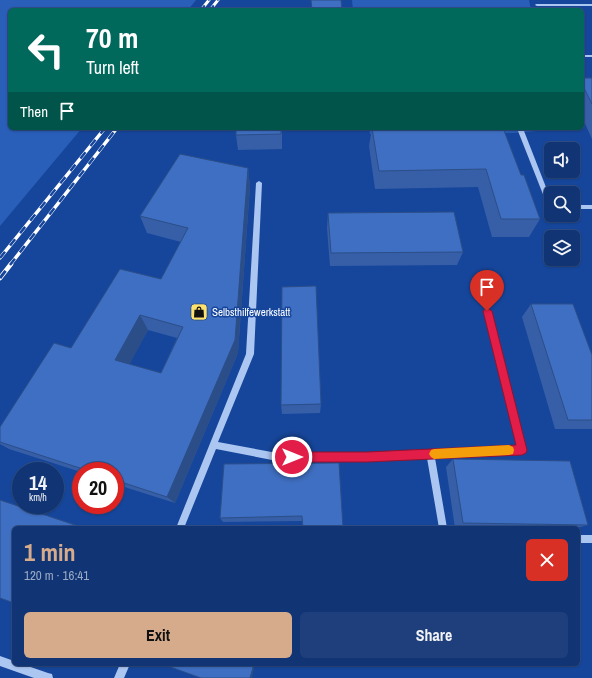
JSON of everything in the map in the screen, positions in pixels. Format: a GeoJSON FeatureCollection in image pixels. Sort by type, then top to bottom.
{"type":"FeatureCollection","features":[{"type":"Feature","properties":{"kind":"street"},"geometry":{"type":"LineString","coordinates":[[536,2],[592,5]]}},
{"type":"Feature","properties":{"kind":"street"},"geometry":{"type":"LineString","coordinates":[[522,131],[544,189]]}},
{"type":"Feature","properties":{"kind":"street"},"geometry":{"type":"LineString","coordinates":[[181,526],[250,354],[259,183]]}},
{"type":"Feature","properties":{"kind":"street"},"geometry":{"type":"LineString","coordinates":[[580,207],[592,207]]}},
{"type":"Feature","properties":{"kind":"street"},"geometry":{"type":"LineString","coordinates":[[213,445],[277,457],[367,457],[522,450],[487,311]]}},
{"type":"Feature","properties":{"kind":"street"},"geometry":{"type":"LineString","coordinates":[[430,454],[443,526]]}},
{"type":"Feature","properties":{"kind":"street"},"geometry":{"type":"LineString","coordinates":[[580,539],[592,539]]}},
{"type":"Feature","properties":{"kind":"street"},"geometry":{"type":"LineString","coordinates":[[0,661],[12,665]]}},
{"type":"Feature","properties":{"kind":"street"},"geometry":{"type":"LineString","coordinates":[[14,666],[48,678]]}},
{"type":"Feature","properties":{"kind":"street"},"geometry":{"type":"LineString","coordinates":[[119,678],[124,666]]}},
{"type":"Feature","properties":{"kind":"shaded area"},"geometry":{"type":"Polygon","coordinates":[[[0,0],[196,0],[190,8],[8,8],[8,130],[80,130],[0,226],[0,0]]]}},
{"type":"Feature","properties":{"kind":"shaded area"},"geometry":{"type":"Polygon","coordinates":[[[352,0],[529,0],[531,8],[353,8],[352,0]]]}},
{"type":"Feature","properties":{"kind":"shaded area"},"geometry":{"type":"Polygon","coordinates":[[[369,130],[549,130],[514,133],[370,134],[369,130]]]}},
{"type":"Feature","properties":{"kind":"building"},"geometry":{"type":"Polygon","coordinates":[[[311,0],[341,0],[342,8],[312,8],[311,0]]]}},
{"type":"Feature","properties":{"kind":"building"},"geometry":{"type":"Polygon","coordinates":[[[584,78],[592,78],[592,104],[584,88],[584,78]]]}},
{"type":"Feature","properties":{"kind":"building"},"geometry":{"type":"Polygon","coordinates":[[[236,130],[281,130],[281,134],[236,135],[236,130]]]}},
{"type":"Feature","properties":{"kind":"building"},"geometry":{"type":"Polygon","coordinates":[[[372,130],[504,130],[521,175],[524,175],[540,219],[501,219],[486,169],[379,171],[372,130]]]}},
{"type":"Feature","properties":{"kind":"building"},"geometry":{"type":"Polygon","coordinates":[[[180,154],[248,168],[235,340],[167,497],[124,483],[124,462],[72,462],[72,465],[0,442],[0,427],[54,343],[71,348],[120,269],[161,279],[188,228],[140,216],[180,154]],[[140,315],[115,360],[161,373],[183,327],[140,315]]]}},
{"type":"Feature","properties":{"kind":"building"},"geometry":{"type":"Polygon","coordinates":[[[454,212],[463,252],[331,253],[328,213],[454,212]]]}},
{"type":"Feature","properties":{"kind":"building"},"geometry":{"type":"Polygon","coordinates":[[[316,286],[321,404],[281,405],[282,287],[316,286]]]}},
{"type":"Feature","properties":{"kind":"building"},"geometry":{"type":"Polygon","coordinates":[[[531,304],[573,304],[592,355],[592,420],[568,420],[531,304]]]}},
{"type":"Feature","properties":{"kind":"building"},"geometry":{"type":"Polygon","coordinates":[[[453,459],[570,461],[588,525],[463,523],[453,459]]]}},
{"type":"Feature","properties":{"kind":"building"},"geometry":{"type":"Polygon","coordinates":[[[339,463],[343,526],[303,526],[302,516],[220,518],[224,464],[339,463]]]}},
{"type":"Feature","properties":{"kind":"building"},"geometry":{"type":"Polygon","coordinates":[[[0,500],[12,504],[12,514],[42,514],[78,526],[12,526],[12,602],[0,598],[0,500]]]}},
{"type":"Feature","properties":{"kind":"building"},"geometry":{"type":"Polygon","coordinates":[[[168,666],[253,666],[250,678],[201,678],[168,666]]]}},
{"type":"Feature","properties":{"kind":"railway"},"geometry":{"type":"LineString","coordinates":[[203,8],[209,0]]}},
{"type":"Feature","properties":{"kind":"railway"},"geometry":{"type":"LineString","coordinates":[[212,8],[218,0]]}},
{"type":"Feature","properties":{"kind":"railway"},"geometry":{"type":"LineString","coordinates":[[0,258],[103,130]]}},
{"type":"Feature","properties":{"kind":"railway"},"geometry":{"type":"LineString","coordinates":[[10,265],[115,130]]}},
{"type":"Feature","properties":{"kind":"railway"},"geometry":{"type":"LineString","coordinates":[[0,278],[11,264]]}},
{"type":"Feature","properties":{"kind":"slow traffic"},"geometry":{"type":"LineString","coordinates":[[434,454],[509,450]]}},
{"type":"Feature","properties":{"kind":"place","name":"Selbsthilfewerkstatt"},"geometry":{"type":"Point","coordinates":[199,312]}},
{"type":"Feature","properties":{"kind":"route"},"geometry":{"type":"LineString","coordinates":[[292,457],[367,457],[522,450],[487,311]]}}]}
